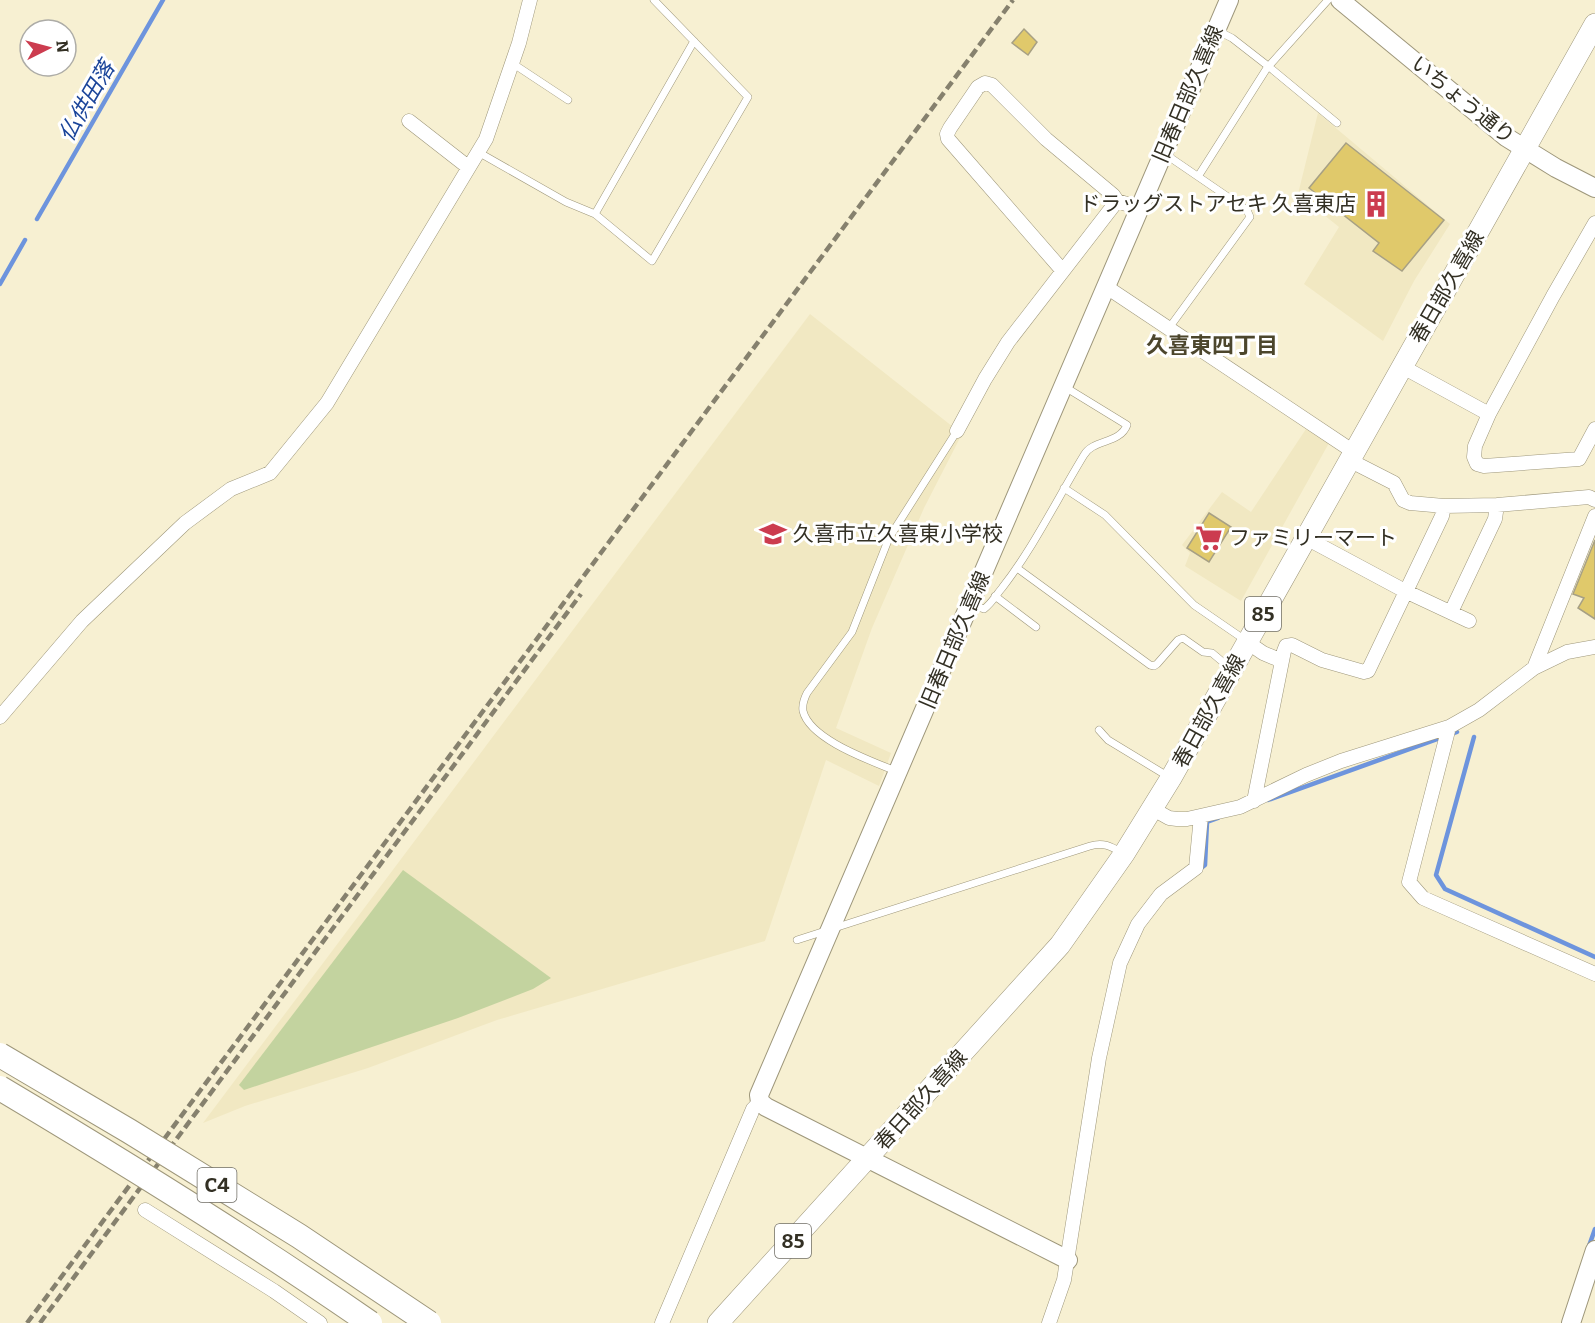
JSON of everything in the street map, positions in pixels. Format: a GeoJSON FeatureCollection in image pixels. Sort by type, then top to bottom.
{"type":"FeatureCollection","features":[{"type":"Feature","properties":{"kind":"highway","name":"C4"},"geometry":{"type":"LineString","coordinates":[[0,1055],[290,1230],[429,1323]]}},
{"type":"Feature","properties":{"kind":"highway","name":"C4"},"geometry":{"type":"LineString","coordinates":[[0,1088],[111,1154],[370,1323]]}},
{"type":"Feature","properties":{"kind":"main road","name":"春日部久喜線"},"geometry":{"type":"LineString","coordinates":[[718,1323],[1060,945],[1124,854],[1171,778],[1595,24]]}},
{"type":"Feature","properties":{"kind":"street"},"geometry":{"type":"LineString","coordinates":[[0,717],[5,700],[82,621],[186,523],[231,489],[270,473],[327,404],[486,139],[512,63],[530,0]]}},
{"type":"Feature","properties":{"kind":"street","name":"旧春日部久喜線"},"geometry":{"type":"LineString","coordinates":[[760,1102],[759,1095],[1229,0]]}},
{"type":"Feature","properties":{"kind":"street","name":"いちょう通り"},"geometry":{"type":"LineString","coordinates":[[1340,0],[1506,137],[1595,188]]}},
{"type":"Feature","properties":{"kind":"street"},"geometry":{"type":"LineString","coordinates":[[1062,270],[948,139],[947,134],[950,128],[978,87],[985,83],[992,85],[1046,139],[1113,195],[1117,201]]}},
{"type":"Feature","properties":{"kind":"street"},"geometry":{"type":"LineString","coordinates":[[409,121],[468,167]]}},
{"type":"Feature","properties":{"kind":"street"},"geometry":{"type":"LineString","coordinates":[[1117,201],[1139,208]]}},
{"type":"Feature","properties":{"kind":"street"},"geometry":{"type":"LineString","coordinates":[[957,431],[1008,342],[1117,201]]}},
{"type":"Feature","properties":{"kind":"street"},"geometry":{"type":"LineString","coordinates":[[1595,223],[1489,414],[1475,446],[1474,457],[1477,464],[1484,466],[1579,459],[1595,429]]}},
{"type":"Feature","properties":{"kind":"street"},"geometry":{"type":"LineString","coordinates":[[1105,286],[1169,328],[1351,456],[1394,483],[1403,500],[1410,503],[1444,506],[1497,505],[1589,497],[1595,500]]}},
{"type":"Feature","properties":{"kind":"street"},"geometry":{"type":"LineString","coordinates":[[1401,366],[1489,414]]}},
{"type":"Feature","properties":{"kind":"street"},"geometry":{"type":"LineString","coordinates":[[1451,612],[1495,519],[1497,505]]}},
{"type":"Feature","properties":{"kind":"street"},"geometry":{"type":"LineString","coordinates":[[1254,801],[1286,646],[1292,645],[1322,660],[1364,672],[1368,671],[1442,516],[1444,506]]}},
{"type":"Feature","properties":{"kind":"street"},"geometry":{"type":"LineString","coordinates":[[1534,668],[1595,516]]}},
{"type":"Feature","properties":{"kind":"street"},"geometry":{"type":"LineString","coordinates":[[1306,538],[1405,591],[1469,621]]}},
{"type":"Feature","properties":{"kind":"street"},"geometry":{"type":"LineString","coordinates":[[1247,642],[1263,653],[1282,661]]}},
{"type":"Feature","properties":{"kind":"street"},"geometry":{"type":"LineString","coordinates":[[1153,809],[1169,818],[1187,819],[1240,807],[1306,775],[1449,727],[1479,710],[1534,668],[1567,652],[1595,646]]}},
{"type":"Feature","properties":{"kind":"street"},"geometry":{"type":"LineString","coordinates":[[1449,727],[1409,882],[1423,898],[1595,974]]}},
{"type":"Feature","properties":{"kind":"street"},"geometry":{"type":"LineString","coordinates":[[1049,1323],[1064,1280],[1068,1260],[1099,1058],[1120,963],[1138,924],[1161,894],[1196,868],[1201,816]]}},
{"type":"Feature","properties":{"kind":"street"},"geometry":{"type":"LineString","coordinates":[[662,1323],[753,1109],[760,1102],[1068,1260]]}},
{"type":"Feature","properties":{"kind":"street"},"geometry":{"type":"LineString","coordinates":[[145,1210],[274,1291],[320,1323]]}},
{"type":"Feature","properties":{"kind":"street"},"geometry":{"type":"LineString","coordinates":[[1571,1323],[1595,1250]]}},
{"type":"Feature","properties":{"kind":"lane"},"geometry":{"type":"LineString","coordinates":[[478,152],[566,202],[595,214],[652,261],[748,97],[654,0]]}},
{"type":"Feature","properties":{"kind":"lane"},"geometry":{"type":"LineString","coordinates":[[1199,175],[1269,66],[1328,0]]}},
{"type":"Feature","properties":{"kind":"lane"},"geometry":{"type":"LineString","coordinates":[[1216,30],[1232,38],[1269,66],[1337,123]]}},
{"type":"Feature","properties":{"kind":"lane"},"geometry":{"type":"LineString","coordinates":[[595,214],[694,41]]}},
{"type":"Feature","properties":{"kind":"lane"},"geometry":{"type":"LineString","coordinates":[[512,63],[568,100]]}},
{"type":"Feature","properties":{"kind":"lane"},"geometry":{"type":"LineString","coordinates":[[1162,152],[1199,175],[1247,210],[1250,217],[1169,328]]}},
{"type":"Feature","properties":{"kind":"lane"},"geometry":{"type":"LineString","coordinates":[[970,604],[984,609],[990,605],[1017,567],[1086,451],[1120,436],[1125,430],[1127,425],[1063,386]]}},
{"type":"Feature","properties":{"kind":"lane"},"geometry":{"type":"LineString","coordinates":[[899,772],[817,733],[807,720],[803,711],[803,702],[807,693],[852,632],[889,538],[957,431]]}},
{"type":"Feature","properties":{"kind":"lane"},"geometry":{"type":"LineString","coordinates":[[1064,488],[1105,515],[1194,605],[1247,642]]}},
{"type":"Feature","properties":{"kind":"lane"},"geometry":{"type":"LineString","coordinates":[[1017,567],[1150,665],[1157,664],[1178,640],[1184,638],[1203,652],[1212,652],[1232,669]]}},
{"type":"Feature","properties":{"kind":"lane"},"geometry":{"type":"LineString","coordinates":[[995,596],[1036,627]]}},
{"type":"Feature","properties":{"kind":"lane"},"geometry":{"type":"LineString","coordinates":[[1100,730],[1108,740],[1171,778]]}},
{"type":"Feature","properties":{"kind":"lane"},"geometry":{"type":"LineString","coordinates":[[797,940],[1090,846],[1099,844],[1110,846],[1124,854]]}},
{"type":"Feature","properties":{"kind":"shaded area"},"geometry":{"type":"Polygon","coordinates":[[[1318,113],[1450,224],[1414,281],[1383,341],[1304,284],[1339,227],[1298,194],[1318,113]]]}},
{"type":"Feature","properties":{"kind":"shaded area"},"geometry":{"type":"Polygon","coordinates":[[[810,314],[962,434],[924,508],[872,628],[836,728],[891,753],[879,786],[826,760],[765,941],[497,1020],[368,1068],[245,1106],[203,1123],[810,314]]]}},
{"type":"Feature","properties":{"kind":"shaded area"},"geometry":{"type":"Polygon","coordinates":[[[1306,429],[1329,443],[1241,601],[1185,566],[1190,553],[1182,545],[1222,492],[1251,512],[1306,429]]]}},
{"type":"Feature","properties":{"kind":"green space"},"geometry":{"type":"Polygon","coordinates":[[[403,870],[551,978],[533,989],[458,1018],[244,1090],[239,1085],[403,870]]]}},
{"type":"Feature","properties":{"kind":"building"},"geometry":{"type":"Polygon","coordinates":[[[1024,29],[1037,42],[1028,55],[1012,43],[1024,29]]]}},
{"type":"Feature","properties":{"kind":"building","name":"ドラッグストアセキ 久喜東店"},"geometry":{"type":"Polygon","coordinates":[[[1346,143],[1444,220],[1402,271],[1373,251],[1379,243],[1309,188],[1346,143]]]}},
{"type":"Feature","properties":{"kind":"building","name":"ファミリーマート"},"geometry":{"type":"Polygon","coordinates":[[[1209,513],[1231,527],[1209,562],[1187,548],[1209,513]]]}},
{"type":"Feature","properties":{"kind":"building"},"geometry":{"type":"Polygon","coordinates":[[[1595,540],[1595,619],[1578,608],[1584,598],[1573,594],[1595,540]]]}},
{"type":"Feature","properties":{"kind":"waterway","name":"仏供田落"},"geometry":{"type":"LineString","coordinates":[[37,219],[163,0]]}},
{"type":"Feature","properties":{"kind":"waterway","name":"仏供田落"},"geometry":{"type":"LineString","coordinates":[[0,284],[25,240]]}},
{"type":"Feature","properties":{"kind":"waterway"},"geometry":{"type":"LineString","coordinates":[[1268,800],[1457,732]]}},
{"type":"Feature","properties":{"kind":"waterway"},"geometry":{"type":"LineString","coordinates":[[1474,737],[1436,875],[1445,889],[1595,957]]}},
{"type":"Feature","properties":{"kind":"waterway"},"geometry":{"type":"LineString","coordinates":[[1200,869],[1205,865],[1207,822],[1218,818]]}},
{"type":"Feature","properties":{"kind":"waterway"},"geometry":{"type":"LineString","coordinates":[[1589,1246],[1595,1229]]}},
{"type":"Feature","properties":{"kind":"railway"},"geometry":{"type":"LineString","coordinates":[[27,1323],[1013,0]]}},
{"type":"Feature","properties":{"kind":"railway"},"geometry":{"type":"LineString","coordinates":[[40,1323],[581,594]]}},
{"type":"Feature","properties":{"kind":"place","name":"ドラッグストアセキ 久喜東店"},"geometry":{"type":"Point","coordinates":[1376,204]}},
{"type":"Feature","properties":{"kind":"place","name":"久喜市立久喜東小学校"},"geometry":{"type":"Point","coordinates":[773,534]}},
{"type":"Feature","properties":{"kind":"place","name":"ファミリーマート"},"geometry":{"type":"Point","coordinates":[1209,538]}},
{"type":"Feature","properties":{"kind":"district","name":"久喜東四丁目"},"geometry":{"type":"Point","coordinates":[1212,345]}}]}
